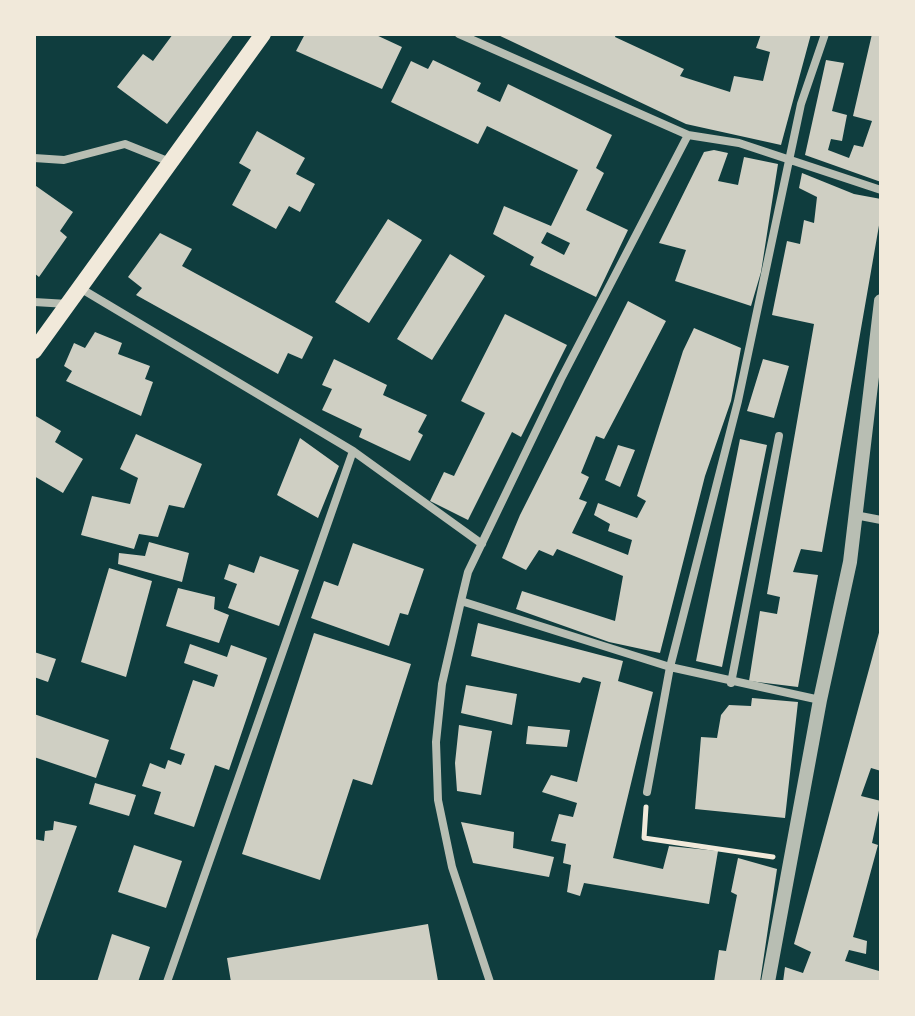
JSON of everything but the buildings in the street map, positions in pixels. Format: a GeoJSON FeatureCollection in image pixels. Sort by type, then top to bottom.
{"type":"FeatureCollection","features":[{"type":"Feature","properties":{"kind":"main road"},"geometry":{"type":"LineString","coordinates":[[34,351],[263,34]]}},
{"type":"Feature","properties":{"kind":"street"},"geometry":{"type":"LineString","coordinates":[[459,34],[688,135],[739,143],[881,190]]}},
{"type":"Feature","properties":{"kind":"street"},"geometry":{"type":"LineString","coordinates":[[647,792],[670,667],[738,401],[801,104],[825,34]]}},
{"type":"Feature","properties":{"kind":"street"},"geometry":{"type":"LineString","coordinates":[[490,982],[452,867],[438,800],[436,742],[442,684],[461,601],[482,544],[561,379],[688,135]]}},
{"type":"Feature","properties":{"kind":"street"},"geometry":{"type":"LineString","coordinates":[[34,158],[64,160],[125,144],[171,162]]}},
{"type":"Feature","properties":{"kind":"street"},"geometry":{"type":"LineString","coordinates":[[80,288],[353,451],[482,544]]}},
{"type":"Feature","properties":{"kind":"street"},"geometry":{"type":"LineString","coordinates":[[768,982],[820,700],[850,562],[881,301]]}},
{"type":"Feature","properties":{"kind":"street"},"geometry":{"type":"LineString","coordinates":[[34,302],[68,304]]}},
{"type":"Feature","properties":{"kind":"street"},"geometry":{"type":"LineString","coordinates":[[731,683],[779,436]]}},
{"type":"Feature","properties":{"kind":"street"},"geometry":{"type":"LineString","coordinates":[[167,982],[353,451]]}},
{"type":"Feature","properties":{"kind":"street"},"geometry":{"type":"LineString","coordinates":[[855,515],[881,520]]}},
{"type":"Feature","properties":{"kind":"street"},"geometry":{"type":"LineString","coordinates":[[461,601],[670,667],[731,683],[820,700]]}},
{"type":"Feature","properties":{"kind":"path"},"geometry":{"type":"LineString","coordinates":[[647,792],[644,838],[790,859]]}}]}
